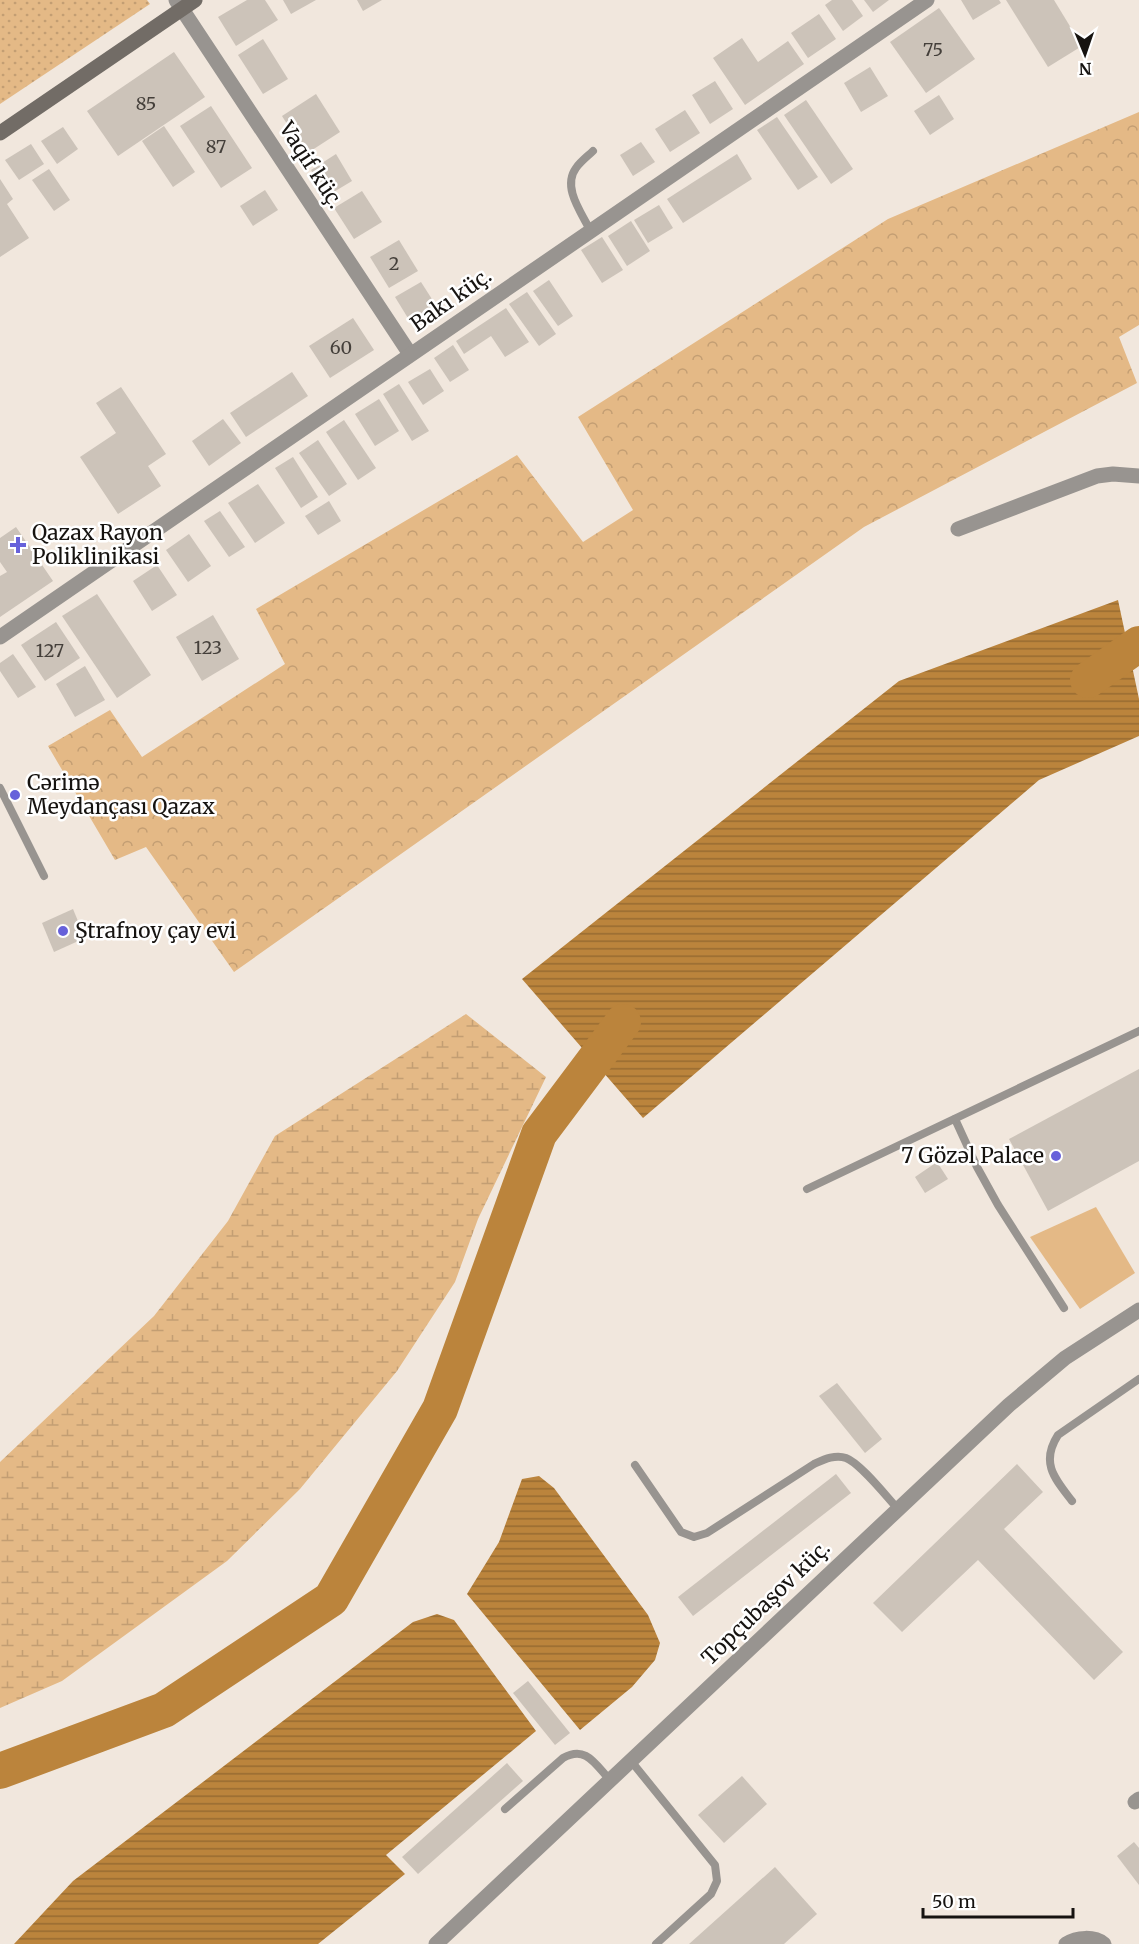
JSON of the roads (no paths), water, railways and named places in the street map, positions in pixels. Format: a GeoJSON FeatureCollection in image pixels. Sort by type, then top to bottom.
{"type":"FeatureCollection","features":[{"type":"Feature","properties":{"kind":"street","name":"Bakı küç."},"geometry":{"type":"LineString","coordinates":[[0,637],[927,0]]}},
{"type":"Feature","properties":{"kind":"street"},"geometry":{"type":"LineString","coordinates":[[0,133],[185,3]]}},
{"type":"Feature","properties":{"kind":"street","name":"Vaqif küç."},"geometry":{"type":"LineString","coordinates":[[185,3],[410,354]]}},
{"type":"Feature","properties":{"kind":"street"},"geometry":{"type":"LineString","coordinates":[[958,529],[1097,476],[1113,474],[1139,476]]}},
{"type":"Feature","properties":{"kind":"street","name":"Topçubaşov küç."},"geometry":{"type":"LineString","coordinates":[[436,1944],[1009,1405],[1065,1358],[1139,1310]]}},
{"type":"Feature","properties":{"kind":"street"},"geometry":{"type":"LineString","coordinates":[[1066,1944],[1072,1940],[1085,1938],[1099,1940],[1104,1944]]}},
{"type":"Feature","properties":{"kind":"lane"},"geometry":{"type":"LineString","coordinates":[[590,230],[571,192],[570,180],[575,168],[593,151]]}},
{"type":"Feature","properties":{"kind":"lane"},"geometry":{"type":"LineString","coordinates":[[0,788],[44,876]]}},
{"type":"Feature","properties":{"kind":"lane"},"geometry":{"type":"LineString","coordinates":[[807,1189],[1139,1031]]}},
{"type":"Feature","properties":{"kind":"lane"},"geometry":{"type":"LineString","coordinates":[[955,1119],[998,1205],[1064,1308]]}},
{"type":"Feature","properties":{"kind":"lane"},"geometry":{"type":"LineString","coordinates":[[1072,1501],[1053,1476],[1049,1457],[1050,1446],[1058,1435],[1139,1379]]}},
{"type":"Feature","properties":{"kind":"lane"},"geometry":{"type":"LineString","coordinates":[[635,1465],[681,1532],[694,1537],[707,1533],[814,1464],[829,1458],[845,1457],[855,1464],[897,1508]]}},
{"type":"Feature","properties":{"kind":"lane"},"geometry":{"type":"LineString","coordinates":[[505,1809],[563,1758],[573,1753],[585,1754],[610,1780]]}},
{"type":"Feature","properties":{"kind":"lane"},"geometry":{"type":"LineString","coordinates":[[631,1761],[715,1865],[717,1881],[711,1894],[656,1944]]}},
{"type":"Feature","properties":{"kind":"waterway"},"geometry":{"type":"LineString","coordinates":[[1088,680],[1139,644]]}},
{"type":"Feature","properties":{"kind":"waterway"},"geometry":{"type":"LineString","coordinates":[[0,1771],[164,1710],[331,1599],[440,1409],[539,1134],[623,1022]]}},
{"type":"Feature","properties":{"kind":"place","name":"Qazax Rayon Poliklinikasi"},"geometry":{"type":"Point","coordinates":[18,545]}},
{"type":"Feature","properties":{"kind":"place","name":"Cərimə Meydançası Qazax"},"geometry":{"type":"Point","coordinates":[15,795]}},
{"type":"Feature","properties":{"kind":"place","name":"Ştrafnoy çay evi"},"geometry":{"type":"Point","coordinates":[63,931]}},
{"type":"Feature","properties":{"kind":"place","name":"7 Gözəl Palace"},"geometry":{"type":"Point","coordinates":[1056,1156]}}]}
